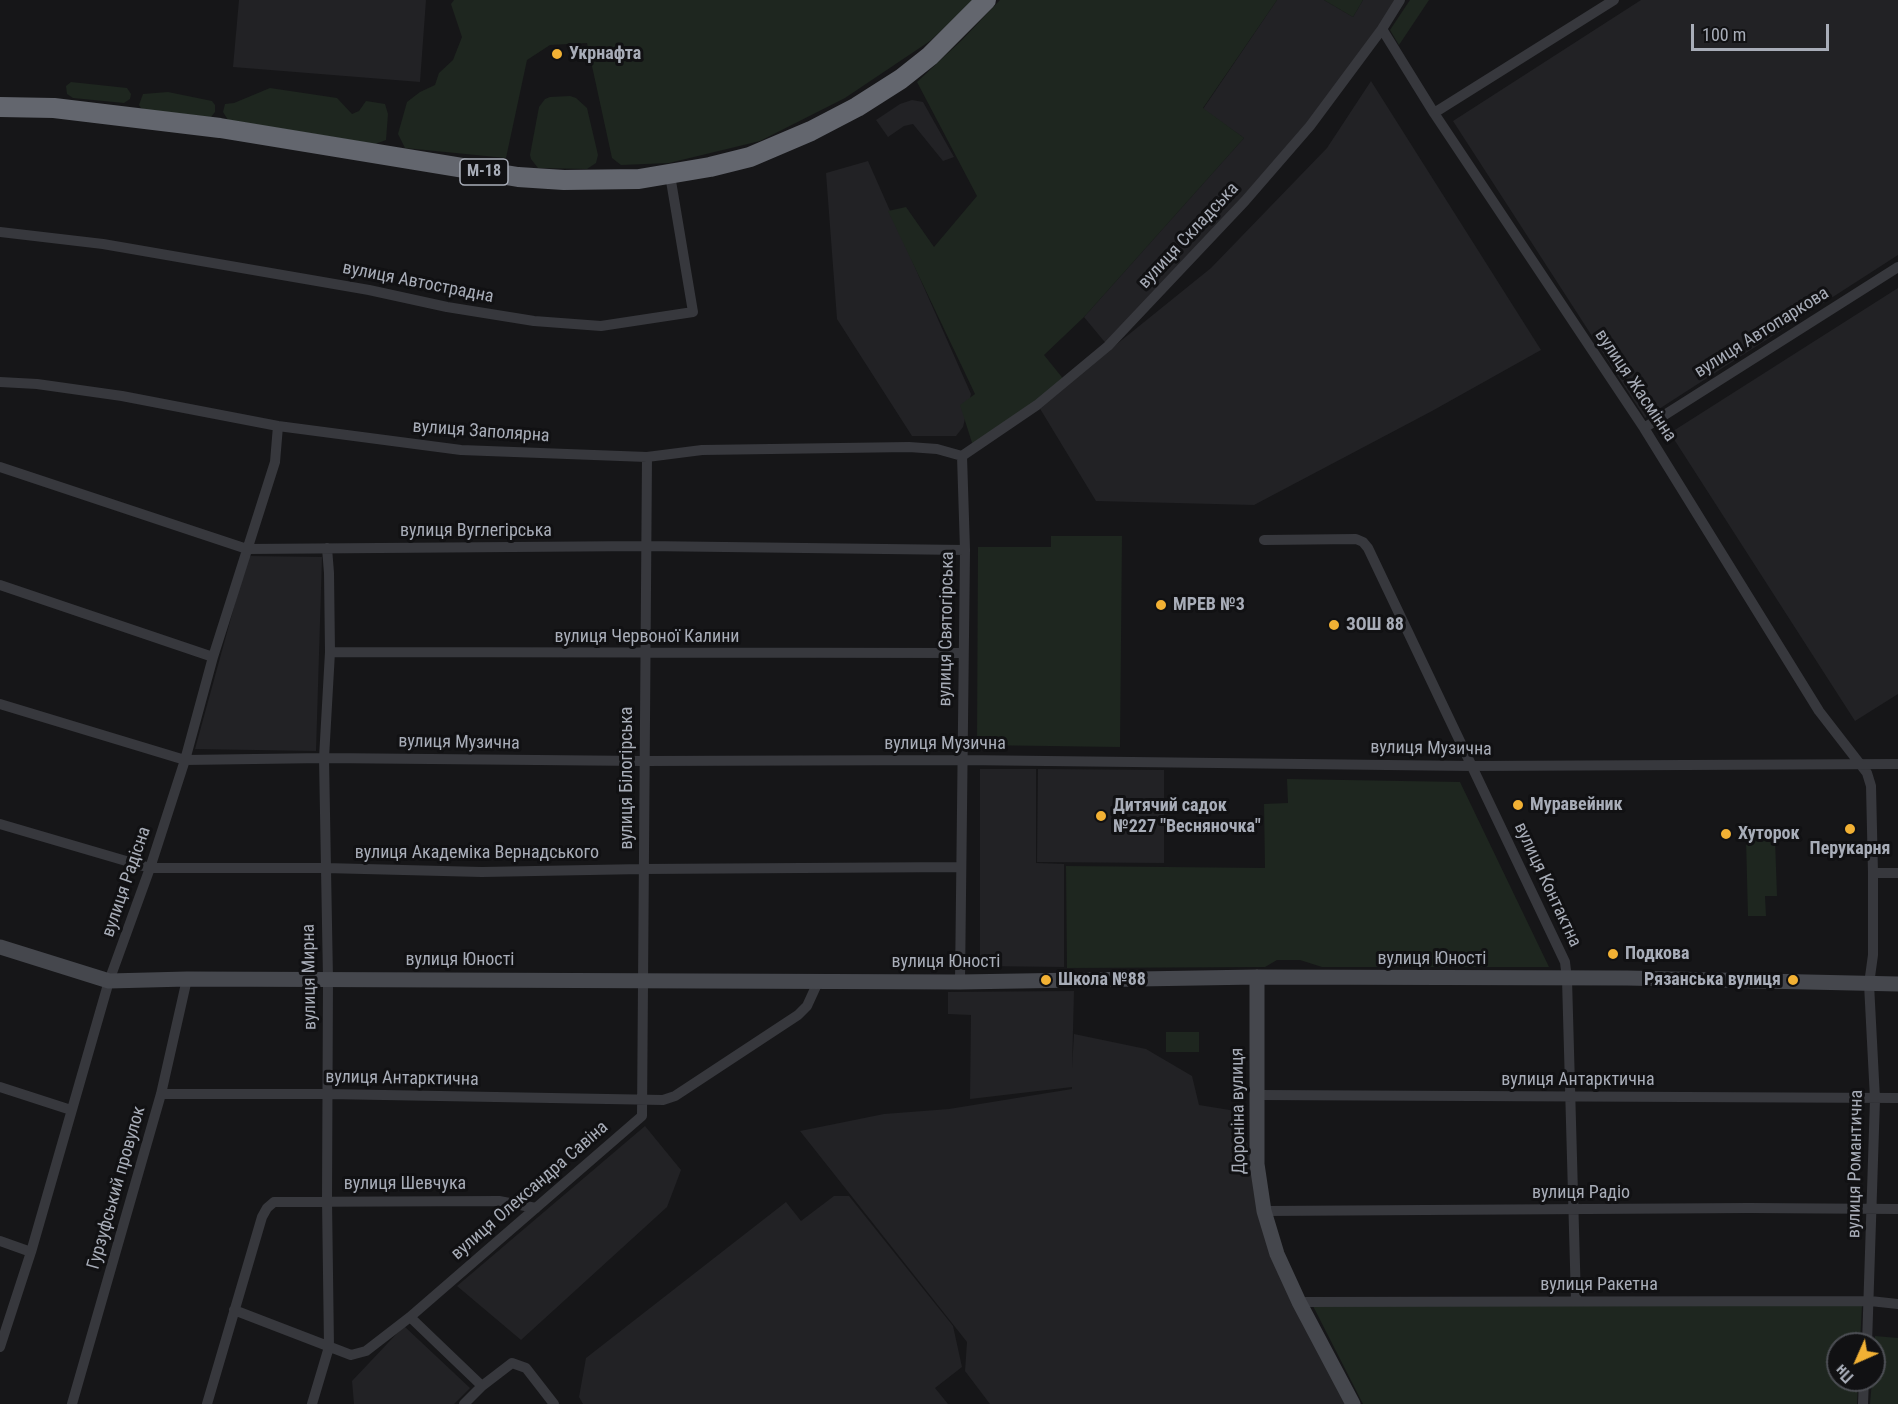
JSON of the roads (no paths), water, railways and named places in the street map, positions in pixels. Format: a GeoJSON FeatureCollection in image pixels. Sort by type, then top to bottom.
{"type":"FeatureCollection","features":[{"type":"Feature","properties":{"kind":"highway","name":"М-18"},"geometry":{"type":"LineString","coordinates":[[0,107],[54,108],[220,128],[518,177],[610,180],[670,175],[750,156],[812,131],[857,107],[901,79],[930,56],[986,0]]}},
{"type":"Feature","properties":{"kind":"street","name":"вулиця Складська"},"geometry":{"type":"LineString","coordinates":[[962,456],[1037,405],[1108,346],[1245,201],[1310,126],[1382,29],[1400,0]]}},
{"type":"Feature","properties":{"kind":"street"},"geometry":{"type":"LineString","coordinates":[[1434,113],[1614,0]]}},
{"type":"Feature","properties":{"kind":"street","name":"вулиця Жасмінна"},"geometry":{"type":"LineString","coordinates":[[1382,29],[1434,113],[1644,428],[1819,711],[1867,773],[1871,786],[1873,873]]}},
{"type":"Feature","properties":{"kind":"street","name":"вулиця Автострадна"},"geometry":{"type":"LineString","coordinates":[[0,232],[103,243],[534,321],[601,326],[693,312],[670,175]]}},
{"type":"Feature","properties":{"kind":"street","name":"вулиця Автопаркова"},"geometry":{"type":"LineString","coordinates":[[1644,428],[1898,267]]}},
{"type":"Feature","properties":{"kind":"street","name":"вулиця Заполярна"},"geometry":{"type":"LineString","coordinates":[[0,382],[38,384],[122,396],[278,426],[461,450],[647,457],[702,450],[909,447],[937,449],[962,456]]}},
{"type":"Feature","properties":{"kind":"street","name":"вулиця Радісна"},"geometry":{"type":"LineString","coordinates":[[0,1347],[5,1316],[31,1252],[109,981],[150,868],[185,760],[213,657],[274,462],[278,426]]}},
{"type":"Feature","properties":{"kind":"street","name":"вулиця Святогірська"},"geometry":{"type":"LineString","coordinates":[[960,982],[965,550],[962,456]]}},
{"type":"Feature","properties":{"kind":"street","name":"вулиця Білогірська"},"geometry":{"type":"LineString","coordinates":[[642,1099],[647,457]]}},
{"type":"Feature","properties":{"kind":"street","name":"вулиця Вуглегірська"},"geometry":{"type":"LineString","coordinates":[[0,467],[247,549],[645,546],[965,550]]}},
{"type":"Feature","properties":{"kind":"street","name":"вулиця Контактна"},"geometry":{"type":"LineString","coordinates":[[1264,540],[1356,539],[1368,548],[1565,962],[1576,1301]]}},
{"type":"Feature","properties":{"kind":"street","name":"вулиця Мирна"},"geometry":{"type":"LineString","coordinates":[[312,1404],[329,1347],[328,980],[324,758],[330,652],[327,548]]}},
{"type":"Feature","properties":{"kind":"street"},"geometry":{"type":"LineString","coordinates":[[0,585],[213,657]]}},
{"type":"Feature","properties":{"kind":"street","name":"вулиця Червоної Калини"},"geometry":{"type":"LineString","coordinates":[[330,652],[963,653]]}},
{"type":"Feature","properties":{"kind":"street","name":"вулиця Музична"},"geometry":{"type":"LineString","coordinates":[[0,704],[185,760],[324,758],[643,761],[962,760],[1472,766],[1898,764]]}},
{"type":"Feature","properties":{"kind":"street","name":"вулиця Академіка Вернадського"},"geometry":{"type":"LineString","coordinates":[[0,824],[150,868],[325,868],[482,872],[961,867]]}},
{"type":"Feature","properties":{"kind":"street"},"geometry":{"type":"LineString","coordinates":[[1873,873],[1898,873]]}},
{"type":"Feature","properties":{"kind":"street","name":"вулиця Романтична"},"geometry":{"type":"LineString","coordinates":[[1868,1332],[1875,1099],[1869,984],[1873,956],[1873,873]]}},
{"type":"Feature","properties":{"kind":"street","name":"вулиця Юності"},"geometry":{"type":"LineString","coordinates":[[0,947],[109,981],[187,979],[960,982],[1257,977],[1793,980],[1898,984]]}},
{"type":"Feature","properties":{"kind":"street","name":"Дороніна вулиця"},"geometry":{"type":"LineString","coordinates":[[1257,977],[1257,1164],[1264,1211],[1277,1254],[1299,1302],[1353,1404]]}},
{"type":"Feature","properties":{"kind":"street","name":"Гурзуфський провулок"},"geometry":{"type":"LineString","coordinates":[[72,1404],[160,1094],[187,979]]}},
{"type":"Feature","properties":{"kind":"street"},"geometry":{"type":"LineString","coordinates":[[642,1099],[663,1100],[675,1096],[798,1015],[807,1006],[818,982]]}},
{"type":"Feature","properties":{"kind":"street"},"geometry":{"type":"LineString","coordinates":[[0,1087],[72,1110]]}},
{"type":"Feature","properties":{"kind":"street","name":"вулиця Антарктична"},"geometry":{"type":"LineString","coordinates":[[160,1094],[642,1099]]}},
{"type":"Feature","properties":{"kind":"street","name":"вулиця Антарктична"},"geometry":{"type":"LineString","coordinates":[[1258,1095],[1898,1098]]}},
{"type":"Feature","properties":{"kind":"street","name":"вулиця Олександра Савіна"},"geometry":{"type":"LineString","coordinates":[[234,1310],[351,1356],[366,1351],[410,1317],[642,1116],[642,1099]]}},
{"type":"Feature","properties":{"kind":"street","name":"вулиця Шевчука"},"geometry":{"type":"LineString","coordinates":[[234,1310],[262,1217],[274,1202],[499,1201],[536,1208]]}},
{"type":"Feature","properties":{"kind":"street","name":"вулиця Радіо"},"geometry":{"type":"LineString","coordinates":[[1264,1211],[1898,1209]]}},
{"type":"Feature","properties":{"kind":"street"},"geometry":{"type":"LineString","coordinates":[[0,1241],[31,1252]]}},
{"type":"Feature","properties":{"kind":"street","name":"вулиця Ракетна"},"geometry":{"type":"LineString","coordinates":[[1299,1302],[1870,1301],[1898,1304]]}},
{"type":"Feature","properties":{"kind":"street"},"geometry":{"type":"LineString","coordinates":[[207,1404],[234,1310]]}},
{"type":"Feature","properties":{"kind":"street"},"geometry":{"type":"LineString","coordinates":[[410,1317],[482,1386]]}},
{"type":"Feature","properties":{"kind":"street"},"geometry":{"type":"LineString","coordinates":[[464,1404],[482,1386],[512,1363],[526,1368],[554,1404]]}},
{"type":"Feature","properties":{"kind":"place","name":"Укрнафта"},"geometry":{"type":"Point","coordinates":[557,54]}},
{"type":"Feature","properties":{"kind":"place","name":"МРЕВ №3"},"geometry":{"type":"Point","coordinates":[1161,605]}},
{"type":"Feature","properties":{"kind":"place","name":"ЗОШ 88"},"geometry":{"type":"Point","coordinates":[1334,625]}},
{"type":"Feature","properties":{"kind":"place","name":"Муравейник"},"geometry":{"type":"Point","coordinates":[1518,805]}},
{"type":"Feature","properties":{"kind":"place","name":"Дитячий садок №227 \"Весняночка\""},"geometry":{"type":"Point","coordinates":[1101,816]}},
{"type":"Feature","properties":{"kind":"place","name":"Перукарня"},"geometry":{"type":"Point","coordinates":[1850,829]}},
{"type":"Feature","properties":{"kind":"place","name":"Хуторок"},"geometry":{"type":"Point","coordinates":[1726,834]}},
{"type":"Feature","properties":{"kind":"place","name":"Подкова"},"geometry":{"type":"Point","coordinates":[1613,954]}},
{"type":"Feature","properties":{"kind":"place","name":"Школа №88"},"geometry":{"type":"Point","coordinates":[1046,980]}},
{"type":"Feature","properties":{"kind":"place","name":"Рязанська вулиця"},"geometry":{"type":"Point","coordinates":[1793,980]}}]}
